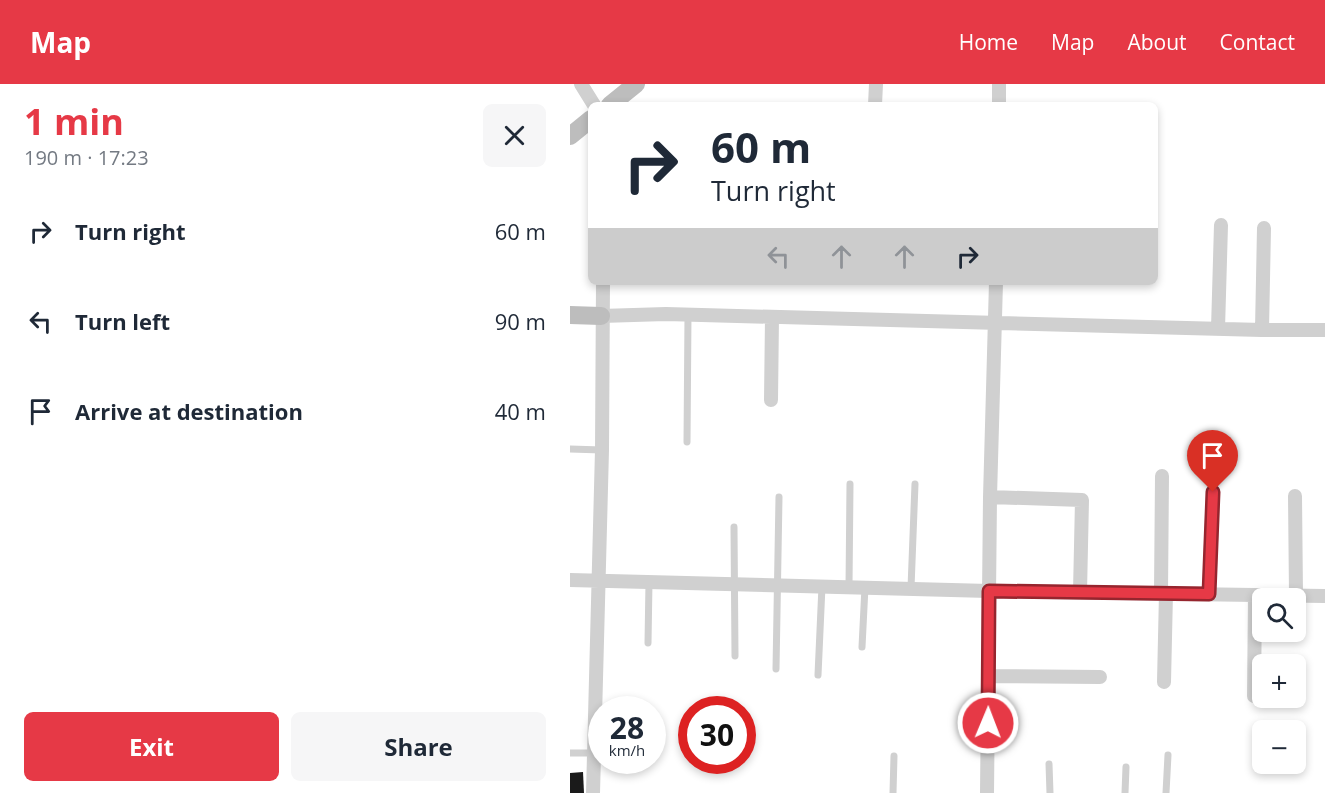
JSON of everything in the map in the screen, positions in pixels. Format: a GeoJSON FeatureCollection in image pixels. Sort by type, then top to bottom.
{"type":"FeatureCollection","features":[{"type":"Feature","properties":{"kind":"main road"},"geometry":{"type":"LineString","coordinates":[[620,102],[636,84]]}},
{"type":"Feature","properties":{"kind":"main road"},"geometry":{"type":"LineString","coordinates":[[570,136],[588,121]]}},
{"type":"Feature","properties":{"kind":"main road"},"geometry":{"type":"LineString","coordinates":[[570,315],[601,316]]}},
{"type":"Feature","properties":{"kind":"street"},"geometry":{"type":"LineString","coordinates":[[580,84],[592,102]]}},
{"type":"Feature","properties":{"kind":"street"},"geometry":{"type":"LineString","coordinates":[[875,102],[876,84]]}},
{"type":"Feature","properties":{"kind":"street"},"geometry":{"type":"LineString","coordinates":[[999,84],[999,102]]}},
{"type":"Feature","properties":{"kind":"street"},"geometry":{"type":"LineString","coordinates":[[1218,329],[1221,225]]}},
{"type":"Feature","properties":{"kind":"street"},"geometry":{"type":"LineString","coordinates":[[1262,330],[1264,228]]}},
{"type":"Feature","properties":{"kind":"street"},"geometry":{"type":"LineString","coordinates":[[595,696],[602,450],[603,285]]}},
{"type":"Feature","properties":{"kind":"street"},"geometry":{"type":"LineString","coordinates":[[987,793],[990,497],[996,285]]}},
{"type":"Feature","properties":{"kind":"street"},"geometry":{"type":"LineString","coordinates":[[601,316],[688,315],[1325,330]]}},
{"type":"Feature","properties":{"kind":"street"},"geometry":{"type":"LineString","coordinates":[[771,400],[772,317]]}},
{"type":"Feature","properties":{"kind":"street"},"geometry":{"type":"LineString","coordinates":[[1162,476],[1164,682]]}},
{"type":"Feature","properties":{"kind":"street"},"geometry":{"type":"LineString","coordinates":[[1209,594],[1213,492]]}},
{"type":"Feature","properties":{"kind":"street"},"geometry":{"type":"LineString","coordinates":[[1295,496],[1296,588]]}},
{"type":"Feature","properties":{"kind":"street"},"geometry":{"type":"LineString","coordinates":[[990,497],[1082,500],[1080,592]]}},
{"type":"Feature","properties":{"kind":"street"},"geometry":{"type":"LineString","coordinates":[[570,580],[989,591],[1252,595]]}},
{"type":"Feature","properties":{"kind":"street"},"geometry":{"type":"LineString","coordinates":[[1306,595],[1325,596]]}},
{"type":"Feature","properties":{"kind":"street"},"geometry":{"type":"LineString","coordinates":[[989,676],[1100,677]]}},
{"type":"Feature","properties":{"kind":"street"},"geometry":{"type":"LineString","coordinates":[[593,774],[593,793]]}},
{"type":"Feature","properties":{"kind":"lane"},"geometry":{"type":"LineString","coordinates":[[687,442],[688,315]]}},
{"type":"Feature","properties":{"kind":"lane"},"geometry":{"type":"LineString","coordinates":[[570,449],[602,450]]}},
{"type":"Feature","properties":{"kind":"lane"},"geometry":{"type":"LineString","coordinates":[[849,587],[850,484]]}},
{"type":"Feature","properties":{"kind":"lane"},"geometry":{"type":"LineString","coordinates":[[911,588],[915,484]]}},
{"type":"Feature","properties":{"kind":"lane"},"geometry":{"type":"LineString","coordinates":[[776,669],[779,497]]}},
{"type":"Feature","properties":{"kind":"lane"},"geometry":{"type":"LineString","coordinates":[[734,527],[735,656]]}},
{"type":"Feature","properties":{"kind":"lane"},"geometry":{"type":"LineString","coordinates":[[648,643],[649,582]]}},
{"type":"Feature","properties":{"kind":"lane"},"geometry":{"type":"LineString","coordinates":[[818,675],[822,586]]}},
{"type":"Feature","properties":{"kind":"lane"},"geometry":{"type":"LineString","coordinates":[[862,647],[865,587]]}},
{"type":"Feature","properties":{"kind":"lane"},"geometry":{"type":"LineString","coordinates":[[570,753],[588,753]]}},
{"type":"Feature","properties":{"kind":"lane"},"geometry":{"type":"LineString","coordinates":[[1166,793],[1168,755]]}},
{"type":"Feature","properties":{"kind":"lane"},"geometry":{"type":"LineString","coordinates":[[893,793],[894,756]]}},
{"type":"Feature","properties":{"kind":"lane"},"geometry":{"type":"LineString","coordinates":[[1049,764],[1050,793]]}},
{"type":"Feature","properties":{"kind":"lane"},"geometry":{"type":"LineString","coordinates":[[1125,793],[1126,767]]}},
{"type":"Feature","properties":{"kind":"building"},"geometry":{"type":"Polygon","coordinates":[[[583,772],[584,793],[570,793],[570,773],[583,772]]]}},
{"type":"Feature","properties":{"kind":"route"},"geometry":{"type":"LineString","coordinates":[[988,723],[989,591],[1209,594],[1213,492]]}}]}
